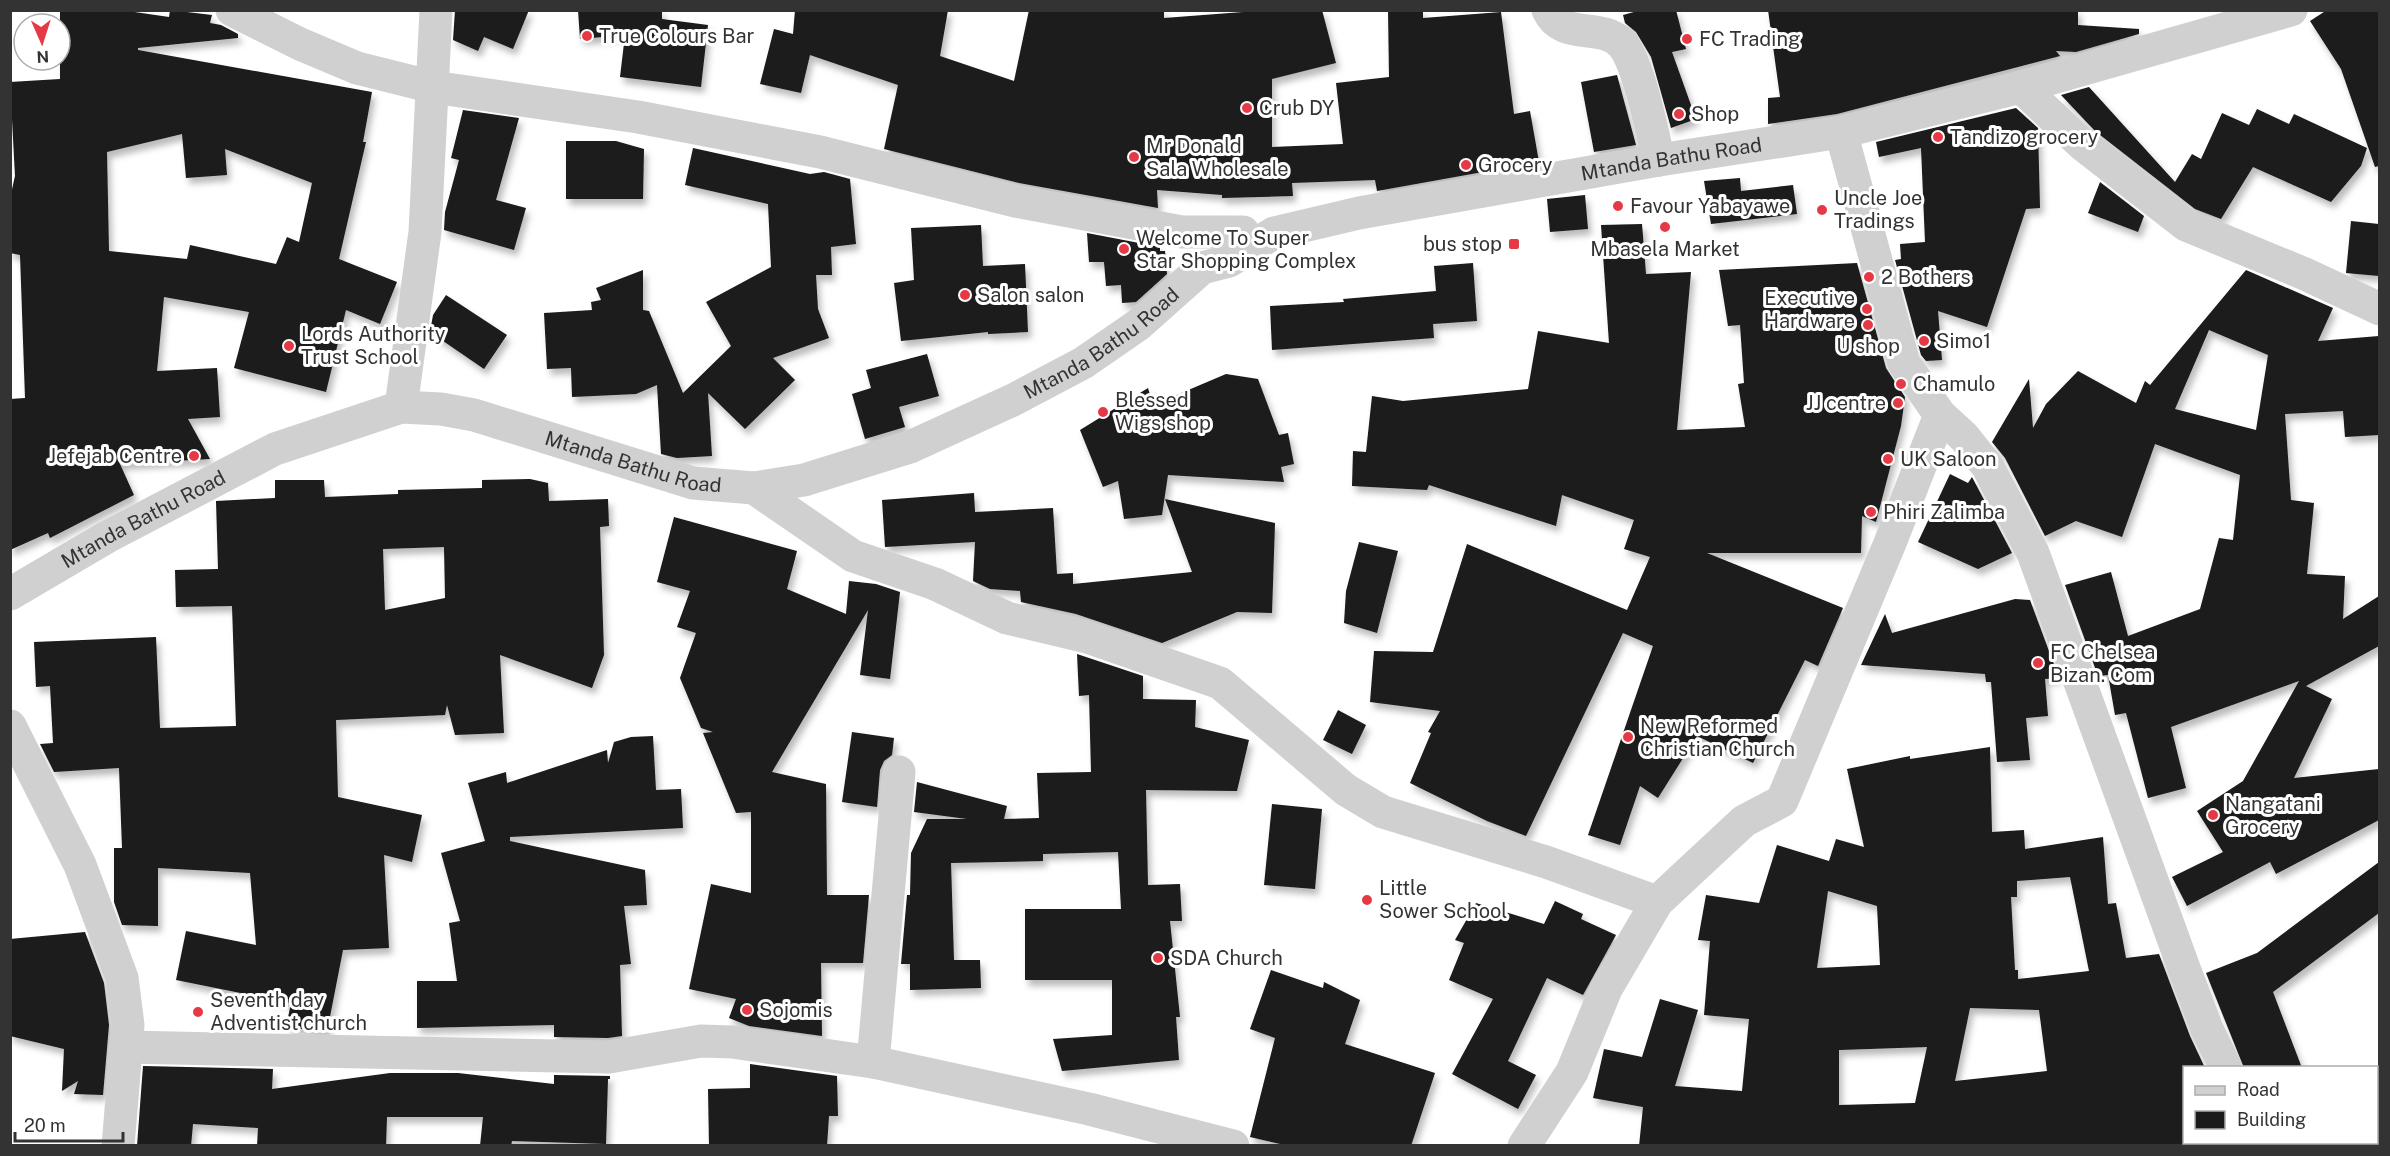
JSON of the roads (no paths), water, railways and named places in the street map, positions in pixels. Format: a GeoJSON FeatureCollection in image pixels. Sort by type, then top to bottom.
{"type":"FeatureCollection","features":[{"type":"Feature","properties":{"kind":"street"},"geometry":{"type":"LineString","coordinates":[[232,10],[300,44],[357,68],[433,87],[638,117],[797,147],[1015,201],[1182,232],[1243,232],[1253,247]]}},
{"type":"Feature","properties":{"kind":"street"},"geometry":{"type":"LineString","coordinates":[[401,407],[425,232],[436,10]]}},
{"type":"Feature","properties":{"kind":"street"},"geometry":{"type":"LineString","coordinates":[[1548,10],[1551,17],[1560,24],[1575,30],[1605,33],[1621,43],[1635,70],[1659,160]]}},
{"type":"Feature","properties":{"kind":"street","name":"Mtanda Bathu Road"},"geometry":{"type":"LineString","coordinates":[[10,594],[107,537],[275,449],[401,407],[441,409],[474,415],[693,483],[753,488],[804,480],[910,447],[1013,400],[1083,363],[1138,325],[1202,268],[1229,261],[1274,233],[1359,213],[1659,160],[1841,132],[2021,87],[2291,10]]}},
{"type":"Feature","properties":{"kind":"street"},"geometry":{"type":"LineString","coordinates":[[2021,87],[2083,145],[2186,225],[2306,274],[2379,309]]}},
{"type":"Feature","properties":{"kind":"street"},"geometry":{"type":"LineString","coordinates":[[1841,132],[1899,348],[1911,375],[1940,415],[1964,437],[1988,467],[2034,553],[2185,971],[2207,1029],[2225,1066]]}},
{"type":"Feature","properties":{"kind":"street"},"geometry":{"type":"LineString","coordinates":[[1524,1146],[1572,1072],[1606,989],[1657,902],[1744,821],[1782,801],[1890,543],[1940,415]]}},
{"type":"Feature","properties":{"kind":"street"},"geometry":{"type":"LineString","coordinates":[[753,488],[810,529],[853,556],[935,584],[1007,618],[1087,637],[1220,683],[1346,790],[1383,812],[1546,862],[1657,902]]}},
{"type":"Feature","properties":{"kind":"street"},"geometry":{"type":"LineString","coordinates":[[10,726],[80,865],[122,978],[128,1025],[118,1146]]}},
{"type":"Feature","properties":{"kind":"street"},"geometry":{"type":"LineString","coordinates":[[873,1062],[899,772]]}},
{"type":"Feature","properties":{"kind":"street"},"geometry":{"type":"LineString","coordinates":[[126,1047],[609,1057],[701,1041],[732,1042],[873,1062],[1089,1109],[1233,1146]]}},
{"type":"Feature","properties":{"kind":"place","name":"True Colours Bar"},"geometry":{"type":"Point","coordinates":[587,36]}},
{"type":"Feature","properties":{"kind":"place","name":"FC Trading"},"geometry":{"type":"Point","coordinates":[1687,39]}},
{"type":"Feature","properties":{"kind":"place","name":"Crub DY"},"geometry":{"type":"Point","coordinates":[1247,108]}},
{"type":"Feature","properties":{"kind":"place","name":"Shop"},"geometry":{"type":"Point","coordinates":[1679,114]}},
{"type":"Feature","properties":{"kind":"place","name":"Tandizo grocery"},"geometry":{"type":"Point","coordinates":[1938,137]}},
{"type":"Feature","properties":{"kind":"place","name":"Mr Donald Sala Wholesale"},"geometry":{"type":"Point","coordinates":[1134,157]}},
{"type":"Feature","properties":{"kind":"place","name":"Grocery"},"geometry":{"type":"Point","coordinates":[1466,165]}},
{"type":"Feature","properties":{"kind":"place","name":"Favour Yabayawe"},"geometry":{"type":"Point","coordinates":[1618,206]}},
{"type":"Feature","properties":{"kind":"place","name":"Uncle Joe Tradings"},"geometry":{"type":"Point","coordinates":[1822,210]}},
{"type":"Feature","properties":{"kind":"place","name":"Mbasela Market"},"geometry":{"type":"Point","coordinates":[1665,227]}},
{"type":"Feature","properties":{"kind":"place","name":"bus stop"},"geometry":{"type":"Point","coordinates":[1514,244]}},
{"type":"Feature","properties":{"kind":"place","name":"Welcome To Super Star Shopping Complex"},"geometry":{"type":"Point","coordinates":[1124,249]}},
{"type":"Feature","properties":{"kind":"place","name":"2 Bothers"},"geometry":{"type":"Point","coordinates":[1869,277]}},
{"type":"Feature","properties":{"kind":"place","name":"Salon salon"},"geometry":{"type":"Point","coordinates":[965,295]}},
{"type":"Feature","properties":{"kind":"place","name":"Executive Hardware"},"geometry":{"type":"Point","coordinates":[1867,309]}},
{"type":"Feature","properties":{"kind":"place","name":"U shop"},"geometry":{"type":"Point","coordinates":[1868,325]}},
{"type":"Feature","properties":{"kind":"place","name":"Simo1"},"geometry":{"type":"Point","coordinates":[1924,341]}},
{"type":"Feature","properties":{"kind":"place","name":"Lords Authority Trust School"},"geometry":{"type":"Point","coordinates":[289,346]}},
{"type":"Feature","properties":{"kind":"place","name":"Chamulo"},"geometry":{"type":"Point","coordinates":[1901,384]}},
{"type":"Feature","properties":{"kind":"place","name":"JJ centre"},"geometry":{"type":"Point","coordinates":[1898,403]}},
{"type":"Feature","properties":{"kind":"place","name":"Blessed Wigs shop"},"geometry":{"type":"Point","coordinates":[1103,412]}},
{"type":"Feature","properties":{"kind":"place","name":"Jefejab Centre"},"geometry":{"type":"Point","coordinates":[194,456]}},
{"type":"Feature","properties":{"kind":"place","name":"UK Saloon"},"geometry":{"type":"Point","coordinates":[1888,459]}},
{"type":"Feature","properties":{"kind":"place","name":"Phiri Zalimba"},"geometry":{"type":"Point","coordinates":[1871,512]}},
{"type":"Feature","properties":{"kind":"place","name":"FC Chelsea Bizan. Com"},"geometry":{"type":"Point","coordinates":[2038,663]}},
{"type":"Feature","properties":{"kind":"place","name":"New Reformed Christian Church"},"geometry":{"type":"Point","coordinates":[1628,737]}},
{"type":"Feature","properties":{"kind":"place","name":"Nangatani Grocery"},"geometry":{"type":"Point","coordinates":[2213,815]}},
{"type":"Feature","properties":{"kind":"place","name":"Little Sower School"},"geometry":{"type":"Point","coordinates":[1367,900]}},
{"type":"Feature","properties":{"kind":"place","name":"SDA Church"},"geometry":{"type":"Point","coordinates":[1158,958]}},
{"type":"Feature","properties":{"kind":"place","name":"Sojomis"},"geometry":{"type":"Point","coordinates":[747,1010]}},
{"type":"Feature","properties":{"kind":"place","name":"Seventh day Adventist church"},"geometry":{"type":"Point","coordinates":[198,1012]}}]}
